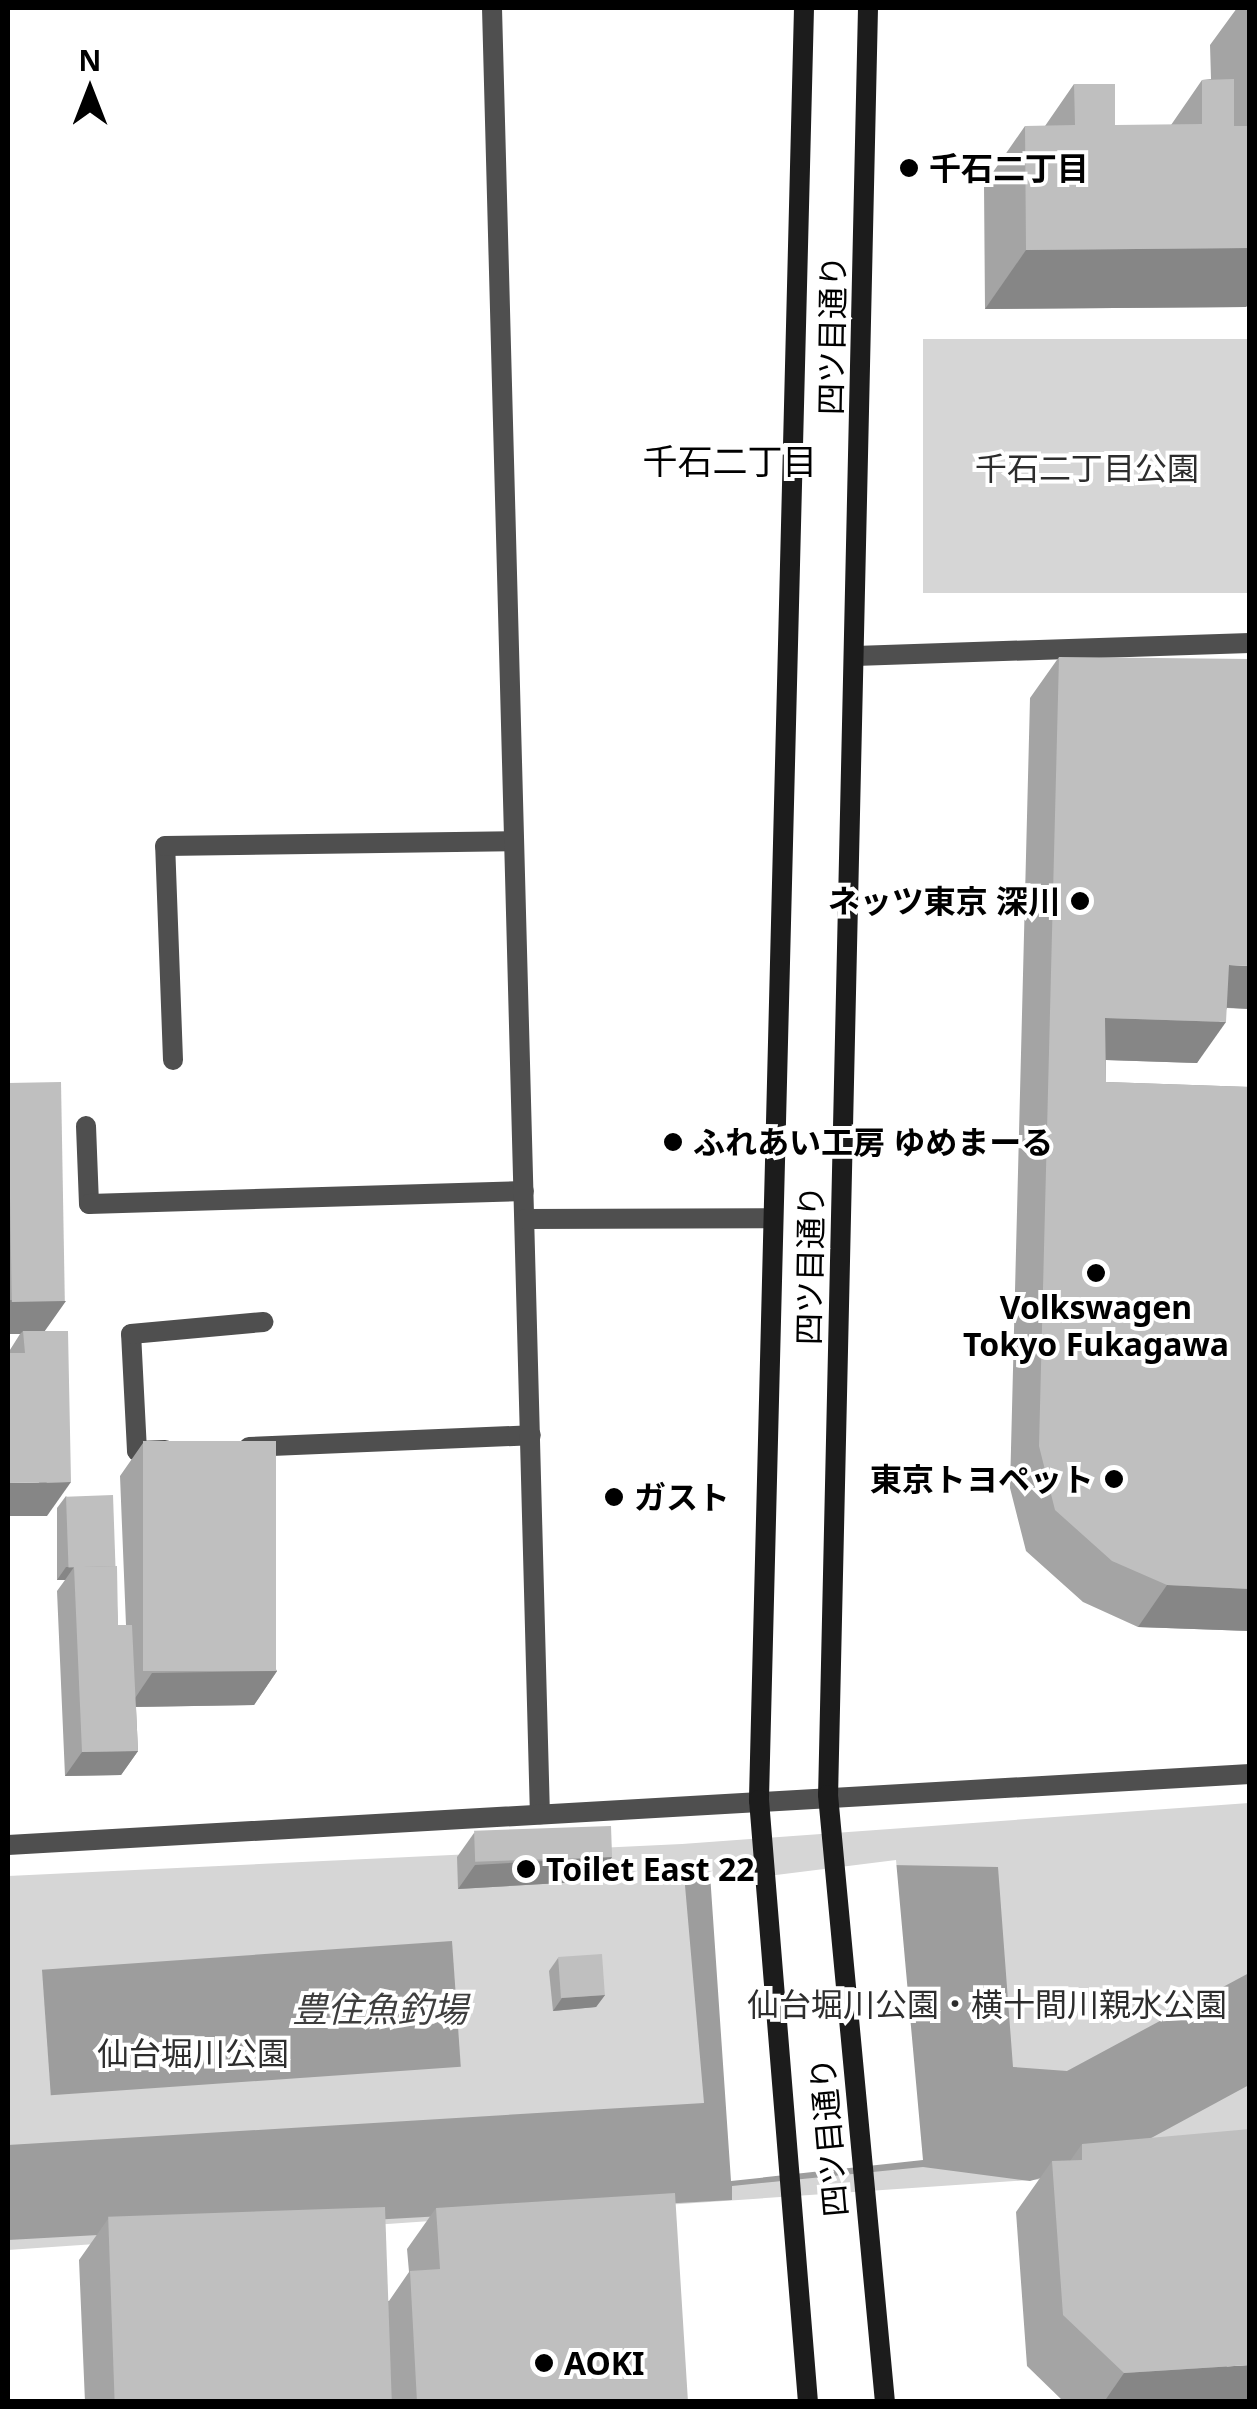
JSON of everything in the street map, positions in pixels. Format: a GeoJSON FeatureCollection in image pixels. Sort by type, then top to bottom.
{"type":"FeatureCollection","features":[{"type":"Feature","properties":{"kind":"main road","name":"四ツ目通り"},"geometry":{"type":"LineString","coordinates":[[804,8],[768,1218],[759,1800],[808,2402]]}},
{"type":"Feature","properties":{"kind":"main road","name":"四ツ目通り"},"geometry":{"type":"LineString","coordinates":[[868,8],[828,1796],[885,2402]]}},
{"type":"Feature","properties":{"kind":"street"},"geometry":{"type":"LineString","coordinates":[[492,8],[510,841],[525,1219],[540,1814]]}},
{"type":"Feature","properties":{"kind":"street"},"geometry":{"type":"LineString","coordinates":[[855,656],[1250,644]]}},
{"type":"Feature","properties":{"kind":"street"},"geometry":{"type":"LineString","coordinates":[[173,1060],[165,846],[510,841]]}},
{"type":"Feature","properties":{"kind":"street"},"geometry":{"type":"LineString","coordinates":[[86,1126],[89,1204],[524,1191]]}},
{"type":"Feature","properties":{"kind":"street"},"geometry":{"type":"LineString","coordinates":[[525,1219],[768,1218]]}},
{"type":"Feature","properties":{"kind":"street"},"geometry":{"type":"LineString","coordinates":[[263,1322],[131,1334],[137,1451],[531,1435]]}},
{"type":"Feature","properties":{"kind":"street"},"geometry":{"type":"LineString","coordinates":[[8,1845],[1250,1774]]}},
{"type":"Feature","properties":{"kind":"green space","name":"千石二丁目公園"},"geometry":{"type":"Polygon","coordinates":[[[923,339],[1249,339],[1249,593],[923,593],[923,339]]]}},
{"type":"Feature","properties":{"kind":"green space","name":"仙台堀川公園"},"geometry":{"type":"Polygon","coordinates":[[[1249,1803],[1249,2165],[8,2250],[8,1876],[682,1844],[1249,1803]]]}},
{"type":"Feature","properties":{"kind":"water"},"geometry":{"type":"Polygon","coordinates":[[[891,1865],[998,1867],[1013,2067],[1067,2071],[1249,1973],[1249,2085],[1118,2156],[1030,2181],[923,2167],[732,2186],[732,2200],[8,2240],[8,2145],[704,2103],[684,1874],[700,1872],[718,1888],[891,1865]]]}},
{"type":"Feature","properties":{"kind":"water","name":"豊住魚釣場"},"geometry":{"type":"Polygon","coordinates":[[[452,1941],[461,2067],[51,2095],[42,1970],[452,1941]]]}},
{"type":"Feature","properties":{"kind":"pier"},"geometry":{"type":"Polygon","coordinates":[[[896,1860],[923,2160],[731,2181],[710,1874],[720,1882],[896,1860]]]}},
{"type":"Feature","properties":{"kind":"building"},"geometry":{"type":"Polygon","coordinates":[[[1234,79],[1234,126],[1250,126],[1250,248],[1026,250],[1025,126],[1075,125],[1074,84],[1115,84],[1115,125],[1202,124],[1202,80],[1234,79]]]}},
{"type":"Feature","properties":{"kind":"building"},"geometry":{"type":"Polygon","coordinates":[[[1059,657],[1250,659],[1250,966],[1229,965],[1226,1022],[1105,1018],[1106,1082],[1250,1087],[1250,1589],[1167,1585],[1112,1561],[1055,1510],[1039,1446],[1059,657]]]}},
{"type":"Feature","properties":{"kind":"building"},"geometry":{"type":"Polygon","coordinates":[[[61,1082],[65,1301],[12,1302],[8,1083],[61,1082]]]}},
{"type":"Feature","properties":{"kind":"building"},"geometry":{"type":"Polygon","coordinates":[[[23,1331],[68,1331],[71,1482],[8,1483],[8,1353],[25,1353],[23,1331]]]}},
{"type":"Feature","properties":{"kind":"building"},"geometry":{"type":"Polygon","coordinates":[[[143,1441],[276,1441],[276,1671],[143,1671],[143,1441]]]}},
{"type":"Feature","properties":{"kind":"building"},"geometry":{"type":"Polygon","coordinates":[[[113,1495],[115,1566],[69,1568],[66,1497],[113,1495]]]}},
{"type":"Feature","properties":{"kind":"building"},"geometry":{"type":"Polygon","coordinates":[[[117,1566],[118,1625],[132,1625],[138,1751],[82,1752],[74,1567],[117,1566]]]}},
{"type":"Feature","properties":{"kind":"building"},"geometry":{"type":"Polygon","coordinates":[[[611,1826],[612,1857],[475,1862],[474,1831],[611,1826]]]}},
{"type":"Feature","properties":{"kind":"building"},"geometry":{"type":"Polygon","coordinates":[[[602,1954],[605,1995],[561,1998],[558,1957],[602,1954]]]}},
{"type":"Feature","properties":{"kind":"building"},"geometry":{"type":"Polygon","coordinates":[[[1250,2129],[1250,2365],[1124,2373],[1063,2315],[1052,2161],[1082,2160],[1082,2144],[1250,2129]]]}},
{"type":"Feature","properties":{"kind":"building"},"geometry":{"type":"Polygon","coordinates":[[[675,2193],[688,2402],[417,2402],[410,2271],[440,2269],[436,2208],[675,2193]]]}},
{"type":"Feature","properties":{"kind":"building"},"geometry":{"type":"Polygon","coordinates":[[[385,2207],[392,2402],[115,2402],[108,2217],[385,2207]]]}},
{"type":"Feature","properties":{"kind":"place","name":"千石二丁目"},"geometry":{"type":"Point","coordinates":[909,168]}},
{"type":"Feature","properties":{"kind":"place","name":"ネッツ東京 深川"},"geometry":{"type":"Point","coordinates":[1080,901]}},
{"type":"Feature","properties":{"kind":"place","name":"ふれあい工房 ゆめまーる"},"geometry":{"type":"Point","coordinates":[673,1142]}},
{"type":"Feature","properties":{"kind":"place","name":"Volkswagen Tokyo Fukagawa"},"geometry":{"type":"Point","coordinates":[1096,1273]}},
{"type":"Feature","properties":{"kind":"place","name":"東京トヨペット"},"geometry":{"type":"Point","coordinates":[1114,1479]}},
{"type":"Feature","properties":{"kind":"place","name":"ガスト"},"geometry":{"type":"Point","coordinates":[614,1497]}},
{"type":"Feature","properties":{"kind":"place","name":"Toilet East 22"},"geometry":{"type":"Point","coordinates":[526,1869]}},
{"type":"Feature","properties":{"kind":"place","name":"AOKI"},"geometry":{"type":"Point","coordinates":[544,2363]}},
{"type":"Feature","properties":{"kind":"district","name":"千石二丁目"},"geometry":{"type":"Point","coordinates":[730,461]}},
{"type":"Feature","properties":{"kind":"park label","name":"仙台堀川公園・横十間川親水公園"},"geometry":{"type":"Point","coordinates":[987,2004]}}]}
